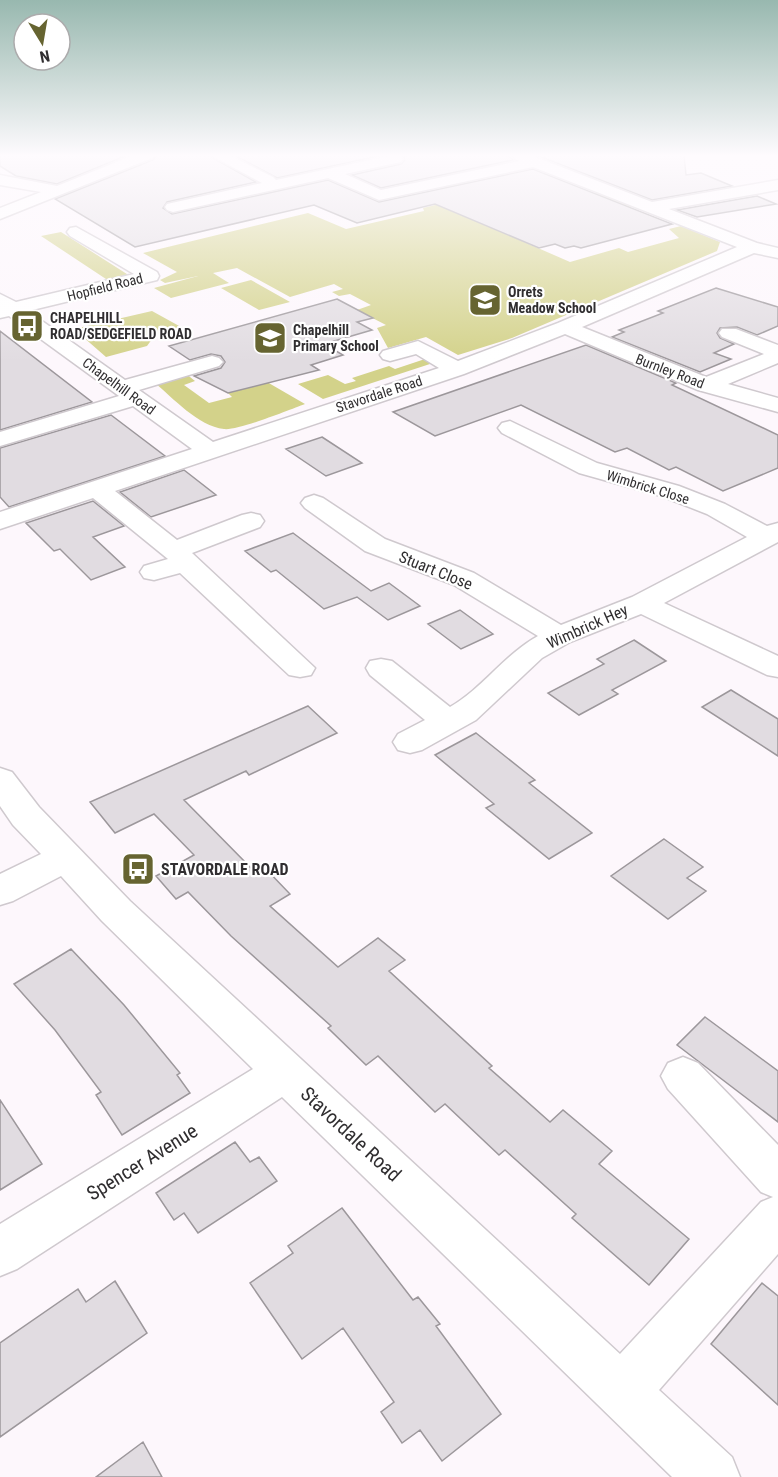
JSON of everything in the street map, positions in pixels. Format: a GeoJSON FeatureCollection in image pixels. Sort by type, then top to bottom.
{"type":"FeatureCollection","features":[{"type":"Feature","properties":{"kind":"street"},"geometry":{"type":"LineString","coordinates":[[694,224],[752,247],[778,254]]}},
{"type":"Feature","properties":{"kind":"street","name":"Hopfield Road"},"geometry":{"type":"LineString","coordinates":[[4,307],[150,276],[76,232]]}},
{"type":"Feature","properties":{"kind":"street","name":"Stavordale Road"},"geometry":{"type":"LineString","coordinates":[[0,521],[456,369],[565,327],[752,247]]}},
{"type":"Feature","properties":{"kind":"street","name":"Chapelhill Road"},"geometry":{"type":"LineString","coordinates":[[4,307],[208,450]]}},
{"type":"Feature","properties":{"kind":"street","name":"Burnley Road"},"geometry":{"type":"LineString","coordinates":[[565,327],[706,385],[778,405]]}},
{"type":"Feature","properties":{"kind":"street"},"geometry":{"type":"LineString","coordinates":[[729,333],[778,353]]}},
{"type":"Feature","properties":{"kind":"street"},"geometry":{"type":"LineString","coordinates":[[390,355],[418,347],[456,369]]}},
{"type":"Feature","properties":{"kind":"street"},"geometry":{"type":"LineString","coordinates":[[706,385],[765,362],[778,353]]}},
{"type":"Feature","properties":{"kind":"street"},"geometry":{"type":"LineString","coordinates":[[0,439],[212,362]]}},
{"type":"Feature","properties":{"kind":"street","name":"Wimbrick Close"},"geometry":{"type":"LineString","coordinates":[[516,438],[588,468],[670,491],[772,534]]}},
{"type":"Feature","properties":{"kind":"street"},"geometry":{"type":"LineString","coordinates":[[96,488],[180,556],[300,668]]}},
{"type":"Feature","properties":{"kind":"street","name":"Stuart Close"},"geometry":{"type":"LineString","coordinates":[[314,503],[375,545],[464,579],[559,636]]}},
{"type":"Feature","properties":{"kind":"street"},"geometry":{"type":"LineString","coordinates":[[154,572],[180,556],[251,521]]}},
{"type":"Feature","properties":{"kind":"street","name":"Wimbrick Hey"},"geometry":{"type":"LineString","coordinates":[[410,742],[465,713],[531,652],[559,636],[642,603],[772,534]]}},
{"type":"Feature","properties":{"kind":"street"},"geometry":{"type":"LineString","coordinates":[[642,603],[778,668]]}},
{"type":"Feature","properties":{"kind":"street"},"geometry":{"type":"LineString","coordinates":[[381,668],[448,722]]}},
{"type":"Feature","properties":{"kind":"street","name":"Stavordale Road"},"geometry":{"type":"LineString","coordinates":[[0,780],[26,816],[116,911],[712,1477]]}},
{"type":"Feature","properties":{"kind":"street"},"geometry":{"type":"LineString","coordinates":[[0,891],[66,857]]}},
{"type":"Feature","properties":{"kind":"street","name":"Spencer Avenue"},"geometry":{"type":"LineString","coordinates":[[0,1252],[285,1072]]}},
{"type":"Feature","properties":{"kind":"street"},"geometry":{"type":"LineString","coordinates":[[683,1076],[778,1177]]}},
{"type":"Feature","properties":{"kind":"street"},"geometry":{"type":"LineString","coordinates":[[622,1391],[778,1218]]}},
{"type":"Feature","properties":{"kind":"shaded area","name":"Orrets Meadow School"},"geometry":{"type":"Polygon","coordinates":[[[263,224],[334,224],[346,229],[368,224],[483,224],[570,262],[619,248],[628,252],[679,238],[669,229],[681,226],[720,242],[717,251],[512,338],[458,355],[426,337],[388,348],[377,328],[386,325],[357,310],[371,305],[350,294],[339,296],[332,292],[343,289],[334,284],[290,297],[237,268],[213,273],[229,283],[171,298],[154,288],[198,276],[165,283],[160,280],[177,272],[143,253],[263,224]]]}},
{"type":"Feature","properties":{"kind":"shaded area"},"geometry":{"type":"Polygon","coordinates":[[[61,232],[130,276],[109,281],[41,236],[61,232]]]}},
{"type":"Feature","properties":{"kind":"shaded area"},"geometry":{"type":"Polygon","coordinates":[[[251,280],[290,302],[259,310],[221,288],[251,280]]]}},
{"type":"Feature","properties":{"kind":"shaded area"},"geometry":{"type":"Polygon","coordinates":[[[152,311],[181,327],[155,335],[147,346],[106,357],[74,329],[152,311]]]}},
{"type":"Feature","properties":{"kind":"shaded area"},"geometry":{"type":"Polygon","coordinates":[[[425,359],[433,363],[323,399],[298,384],[328,375],[345,384],[356,381],[352,378],[389,366],[395,369],[425,359]]]}},
{"type":"Feature","properties":{"kind":"shaded area"},"geometry":{"type":"Polygon","coordinates":[[[185,373],[195,381],[184,385],[209,403],[232,397],[228,393],[267,382],[305,404],[240,427],[224,429],[214,427],[195,417],[154,382],[185,373]]]}},
{"type":"Feature","properties":{"kind":"building"},"geometry":{"type":"Polygon","coordinates":[[[97,224],[233,224],[135,247],[97,224]]]}},
{"type":"Feature","properties":{"kind":"building"},"geometry":{"type":"Polygon","coordinates":[[[482,224],[672,224],[581,248],[574,246],[565,248],[555,244],[539,248],[482,224]]]}},
{"type":"Feature","properties":{"kind":"building"},"geometry":{"type":"Polygon","coordinates":[[[716,288],[778,307],[778,326],[757,335],[737,327],[720,328],[717,333],[720,338],[734,344],[714,353],[731,359],[700,372],[612,337],[624,332],[619,330],[663,313],[658,311],[716,288]]]}},
{"type":"Feature","properties":{"kind":"building"},"geometry":{"type":"Polygon","coordinates":[[[337,299],[373,318],[357,322],[372,330],[324,344],[343,355],[311,365],[319,370],[228,393],[194,376],[221,368],[225,362],[221,356],[211,354],[190,360],[169,346],[337,299]]]}},
{"type":"Feature","properties":{"kind":"building"},"geometry":{"type":"Polygon","coordinates":[[[0,331],[92,402],[0,430],[0,331]]]}},
{"type":"Feature","properties":{"kind":"building"},"geometry":{"type":"Polygon","coordinates":[[[586,345],[676,383],[672,385],[778,435],[778,468],[723,491],[676,467],[669,470],[627,448],[615,452],[521,405],[435,436],[393,412],[586,345]]]}},
{"type":"Feature","properties":{"kind":"building"},"geometry":{"type":"Polygon","coordinates":[[[111,415],[165,456],[9,507],[0,497],[0,448],[111,415]]]}},
{"type":"Feature","properties":{"kind":"building"},"geometry":{"type":"Polygon","coordinates":[[[322,437],[362,463],[326,476],[286,449],[322,437]]]}},
{"type":"Feature","properties":{"kind":"building"},"geometry":{"type":"Polygon","coordinates":[[[184,470],[216,495],[151,517],[120,492],[184,470]]]}},
{"type":"Feature","properties":{"kind":"building"},"geometry":{"type":"Polygon","coordinates":[[[93,501],[124,526],[93,537],[125,567],[91,580],[60,549],[54,551],[26,523],[93,501]]]}},
{"type":"Feature","properties":{"kind":"building"},"geometry":{"type":"Polygon","coordinates":[[[293,533],[371,591],[389,583],[420,606],[388,620],[357,597],[324,609],[276,570],[271,572],[245,551],[293,533]]]}},
{"type":"Feature","properties":{"kind":"building"},"geometry":{"type":"Polygon","coordinates":[[[460,610],[493,634],[461,649],[428,624],[460,610]]]}},
{"type":"Feature","properties":{"kind":"building"},"geometry":{"type":"Polygon","coordinates":[[[634,640],[666,661],[612,690],[618,694],[579,715],[548,693],[604,664],[597,659],[634,640]]]}},
{"type":"Feature","properties":{"kind":"building"},"geometry":{"type":"Polygon","coordinates":[[[731,690],[778,719],[778,756],[702,707],[731,690]]]}},
{"type":"Feature","properties":{"kind":"building"},"geometry":{"type":"Polygon","coordinates":[[[308,706],[337,733],[249,775],[246,771],[184,800],[254,871],[263,866],[290,894],[270,906],[338,967],[378,938],[405,960],[389,971],[492,1066],[489,1068],[550,1122],[563,1110],[612,1151],[599,1164],[689,1239],[649,1285],[572,1218],[576,1214],[505,1150],[499,1155],[445,1104],[435,1112],[378,1056],[366,1065],[328,1028],[331,1026],[231,936],[188,892],[176,899],[156,876],[194,855],[154,814],[115,833],[90,802],[308,706]]]}},
{"type":"Feature","properties":{"kind":"building"},"geometry":{"type":"Polygon","coordinates":[[[476,733],[535,780],[529,783],[592,833],[549,859],[486,808],[494,804],[435,755],[476,733]]]}},
{"type":"Feature","properties":{"kind":"building"},"geometry":{"type":"Polygon","coordinates":[[[664,839],[703,867],[687,878],[706,891],[668,919],[611,876],[664,839]]]}},
{"type":"Feature","properties":{"kind":"building"},"geometry":{"type":"Polygon","coordinates":[[[71,949],[124,1005],[180,1073],[177,1075],[190,1093],[122,1135],[96,1095],[101,1092],[55,1030],[14,984],[71,949]]]}},
{"type":"Feature","properties":{"kind":"building"},"geometry":{"type":"Polygon","coordinates":[[[705,1017],[778,1071],[778,1122],[677,1045],[705,1017]]]}},
{"type":"Feature","properties":{"kind":"building"},"geometry":{"type":"Polygon","coordinates":[[[0,1100],[42,1164],[0,1190],[0,1100]]]}},
{"type":"Feature","properties":{"kind":"building"},"geometry":{"type":"Polygon","coordinates":[[[235,1142],[250,1162],[259,1157],[277,1181],[198,1233],[184,1213],[174,1220],[156,1193],[235,1142]]]}},
{"type":"Feature","properties":{"kind":"building"},"geometry":{"type":"Polygon","coordinates":[[[342,1208],[413,1300],[418,1297],[440,1324],[436,1326],[501,1414],[442,1461],[420,1430],[402,1443],[381,1412],[394,1402],[343,1328],[302,1359],[250,1283],[293,1253],[288,1246],[342,1208]]]}},
{"type":"Feature","properties":{"kind":"building"},"geometry":{"type":"Polygon","coordinates":[[[115,1281],[147,1333],[0,1437],[0,1343],[78,1289],[86,1302],[115,1281]]]}},
{"type":"Feature","properties":{"kind":"building"},"geometry":{"type":"Polygon","coordinates":[[[762,1283],[778,1296],[778,1405],[711,1344],[762,1283]]]}},
{"type":"Feature","properties":{"kind":"building"},"geometry":{"type":"Polygon","coordinates":[[[143,1442],[162,1477],[96,1477],[143,1442]]]}},
{"type":"Feature","properties":{"kind":"place","name":"Orrets Meadow School"},"geometry":{"type":"Point","coordinates":[485,300]}},
{"type":"Feature","properties":{"kind":"place","name":"CHAPELHILL ROAD/SEDGEFIELD ROAD"},"geometry":{"type":"Point","coordinates":[27,326]}},
{"type":"Feature","properties":{"kind":"place","name":"Chapelhill Primary School"},"geometry":{"type":"Point","coordinates":[270,338]}},
{"type":"Feature","properties":{"kind":"place","name":"STAVORDALE ROAD"},"geometry":{"type":"Point","coordinates":[138,869]}}]}
